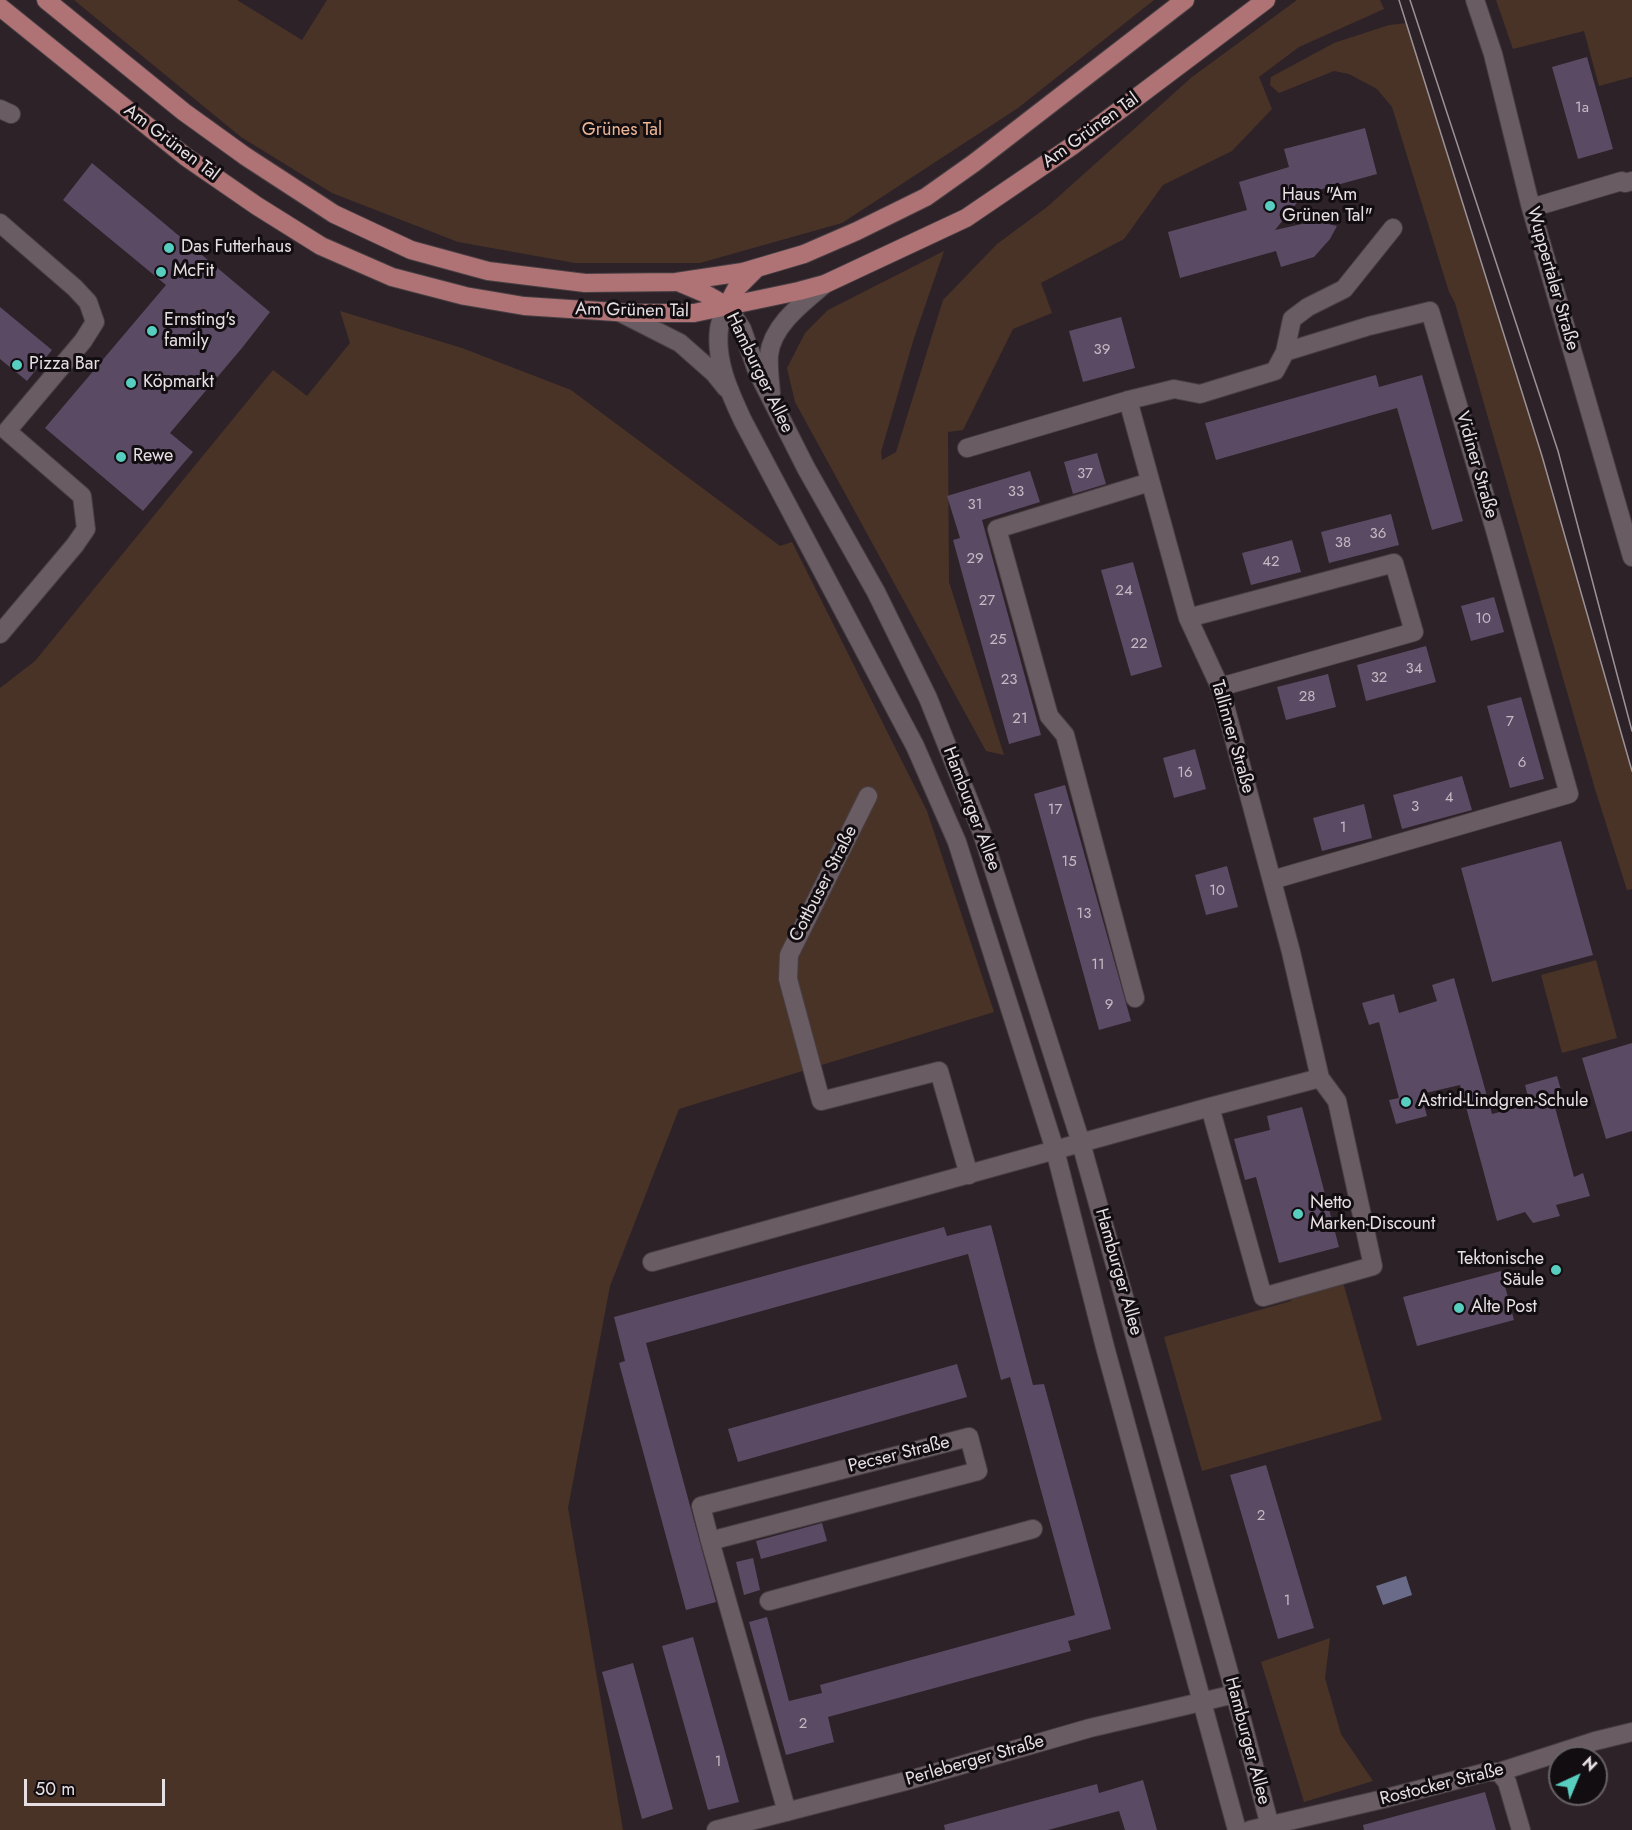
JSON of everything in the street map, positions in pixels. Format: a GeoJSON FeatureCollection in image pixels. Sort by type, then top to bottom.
{"type":"FeatureCollection","features":[{"type":"Feature","properties":{"kind":"main road","name":"Am Grünen Tal"},"geometry":{"type":"LineString","coordinates":[[46,0],[176,105],[245,156],[334,214],[411,250],[488,271],[585,283],[676,282],[756,269],[857,231],[926,197],[974,163],[1185,0]]}},
{"type":"Feature","properties":{"kind":"main road","name":"Am Grünen Tal"},"geometry":{"type":"LineString","coordinates":[[0,7],[186,157],[257,206],[321,246],[392,277],[465,296],[524,306],[621,313],[694,313],[776,297],[825,284],[966,218],[1072,146],[1266,0]]}},
{"type":"Feature","properties":{"kind":"main road"},"geometry":{"type":"LineString","coordinates":[[676,282],[704,293],[727,306],[736,289],[756,269]]}},
{"type":"Feature","properties":{"kind":"street","name":"Wuppertaler Straße"},"geometry":{"type":"LineString","coordinates":[[1475,0],[1493,54],[1531,208],[1629,537],[1632,557]]}},
{"type":"Feature","properties":{"kind":"street"},"geometry":{"type":"LineString","coordinates":[[1531,208],[1622,181],[1624,183],[1632,181]]}},
{"type":"Feature","properties":{"kind":"street"},"geometry":{"type":"LineString","coordinates":[[0,223],[75,288],[88,302],[95,322],[83,340],[4,434],[82,496],[86,529],[0,634]]}},
{"type":"Feature","properties":{"kind":"street"},"geometry":{"type":"LineString","coordinates":[[967,448],[1128,400],[1174,390],[1200,394],[1275,371],[1285,352],[1292,319],[1308,307],[1344,289],[1393,228]]}},
{"type":"Feature","properties":{"kind":"street"},"geometry":{"type":"LineString","coordinates":[[771,398],[769,355],[774,338],[803,302],[825,284]]}},
{"type":"Feature","properties":{"kind":"street","name":"Hamburger Allee"},"geometry":{"type":"LineString","coordinates":[[727,306],[719,327],[718,351],[729,392],[915,746],[957,842],[1055,1150],[1105,1347],[1238,1830]]}},
{"type":"Feature","properties":{"kind":"street","name":"Hamburger Allee"},"geometry":{"type":"LineString","coordinates":[[727,306],[742,329],[757,372],[806,468],[876,592],[928,698],[982,833],[1081,1143],[1235,1694],[1270,1828]]}},
{"type":"Feature","properties":{"kind":"street","name":"Vidiner Straße"},"geometry":{"type":"LineString","coordinates":[[1272,880],[1569,794],[1495,530],[1430,311],[1369,326],[1285,352]]}},
{"type":"Feature","properties":{"kind":"street"},"geometry":{"type":"LineString","coordinates":[[621,313],[680,343],[714,373],[729,392]]}},
{"type":"Feature","properties":{"kind":"street","name":"Tallinner Straße"},"geometry":{"type":"LineString","coordinates":[[1128,400],[1188,618],[1220,687],[1291,952],[1320,1078],[1337,1101],[1373,1266],[1263,1297],[1210,1107]]}},
{"type":"Feature","properties":{"kind":"street"},"geometry":{"type":"LineString","coordinates":[[1135,998],[1065,735],[1049,716],[998,529],[1150,482]]}},
{"type":"Feature","properties":{"kind":"street"},"geometry":{"type":"LineString","coordinates":[[1188,618],[1394,563],[1414,632],[1220,687]]}},
{"type":"Feature","properties":{"kind":"street","name":"Cottbuser Straße"},"geometry":{"type":"LineString","coordinates":[[868,796],[789,955],[788,979],[821,1101],[939,1071],[969,1175]]}},
{"type":"Feature","properties":{"kind":"street"},"geometry":{"type":"LineString","coordinates":[[652,1262],[1320,1078]]}},
{"type":"Feature","properties":{"kind":"street","name":"Pecser Straße"},"geometry":{"type":"LineString","coordinates":[[710,1541],[978,1472],[969,1437],[701,1506],[710,1541],[787,1812]]}},
{"type":"Feature","properties":{"kind":"street"},"geometry":{"type":"LineString","coordinates":[[769,1601],[1033,1529]]}},
{"type":"Feature","properties":{"kind":"street","name":"Perleberger Straße"},"geometry":{"type":"LineString","coordinates":[[716,1830],[906,1781],[1090,1728],[1235,1694]]}},
{"type":"Feature","properties":{"kind":"street","name":"Rostocker Straße"},"geometry":{"type":"LineString","coordinates":[[1250,1830],[1270,1828],[1487,1772],[1499,1772],[1595,1741],[1632,1732]]}},
{"type":"Feature","properties":{"kind":"street"},"geometry":{"type":"LineString","coordinates":[[1499,1772],[1507,1782],[1521,1830]]}},
{"type":"Feature","properties":{"kind":"green space","name":"Grünes Tal"},"geometry":{"type":"Polygon","coordinates":[[[74,0],[237,0],[302,40],[327,0],[1154,0],[1018,108],[842,223],[700,263],[575,263],[458,242],[332,193],[241,137],[74,0]]]}},
{"type":"Feature","properties":{"kind":"green space"},"geometry":{"type":"Polygon","coordinates":[[[1297,0],[1380,0],[1384,9],[1299,47],[1259,77],[1272,109],[1232,151],[1163,185],[1124,239],[1041,283],[1052,313],[1013,329],[963,430],[948,432],[949,582],[1004,755],[986,751],[795,402],[787,368],[805,333],[828,310],[944,251],[914,338],[881,452],[882,460],[896,452],[943,300],[997,244],[1047,207],[1192,77],[1297,0]]]}},
{"type":"Feature","properties":{"kind":"green space"},"geometry":{"type":"Polygon","coordinates":[[[1496,0],[1632,0],[1632,77],[1599,86],[1584,31],[1513,49],[1496,0]]]}},
{"type":"Feature","properties":{"kind":"green space"},"geometry":{"type":"Polygon","coordinates":[[[1407,23],[1542,456],[1632,771],[1632,889],[1627,890],[1595,789],[1455,303],[1449,292],[1392,107],[1377,89],[1349,74],[1334,71],[1279,93],[1270,85],[1271,77],[1334,43],[1389,25],[1407,23]]]}},
{"type":"Feature","properties":{"kind":"green space"},"geometry":{"type":"Polygon","coordinates":[[[340,311],[462,348],[571,390],[780,546],[792,542],[927,811],[994,1012],[679,1109],[610,1286],[568,1508],[623,1830],[0,1830],[0,688],[35,661],[273,370],[307,396],[350,343],[340,311]]]}},
{"type":"Feature","properties":{"kind":"green space"},"geometry":{"type":"Polygon","coordinates":[[[1596,960],[1617,1038],[1562,1053],[1541,975],[1596,960]]]}},
{"type":"Feature","properties":{"kind":"green space"},"geometry":{"type":"Polygon","coordinates":[[[1341,1275],[1382,1420],[1202,1471],[1164,1337],[1291,1301],[1288,1290],[1341,1275]]]}},
{"type":"Feature","properties":{"kind":"green space"},"geometry":{"type":"Polygon","coordinates":[[[1330,1638],[1325,1678],[1341,1734],[1373,1781],[1304,1802],[1261,1662],[1330,1638]]]}},
{"type":"Feature","properties":{"kind":"water"},"geometry":{"type":"Polygon","coordinates":[[[1406,1576],[1412,1595],[1383,1605],[1376,1586],[1406,1576]]]}},
{"type":"Feature","properties":{"kind":"building"},"geometry":{"type":"Polygon","coordinates":[[[1587,57],[1613,149],[1578,159],[1552,67],[1587,57]]]}},
{"type":"Feature","properties":{"kind":"building","name":"Haus \"Am Grünen Tal\""},"geometry":{"type":"Polygon","coordinates":[[[1365,128],[1377,174],[1304,194],[1275,230],[1315,221],[1337,226],[1330,239],[1314,257],[1281,267],[1276,251],[1180,278],[1168,232],[1247,210],[1239,182],[1289,167],[1284,149],[1365,128]]]}},
{"type":"Feature","properties":{"kind":"building"},"geometry":{"type":"Polygon","coordinates":[[[92,163],[270,312],[170,433],[193,452],[143,511],[45,428],[166,285],[63,200],[92,163]]]}},
{"type":"Feature","properties":{"kind":"building"},"geometry":{"type":"Polygon","coordinates":[[[0,307],[52,350],[27,381],[0,359],[0,307]]]}},
{"type":"Feature","properties":{"kind":"building"},"geometry":{"type":"Polygon","coordinates":[[[1121,317],[1135,368],[1083,382],[1069,331],[1121,317]]]}},
{"type":"Feature","properties":{"kind":"building"},"geometry":{"type":"Polygon","coordinates":[[[1376,375],[1379,387],[1422,375],[1463,521],[1432,530],[1397,408],[1216,460],[1205,423],[1376,375]]]}},
{"type":"Feature","properties":{"kind":"building"},"geometry":{"type":"Polygon","coordinates":[[[1097,453],[1106,484],[1073,494],[1064,462],[1097,453]]]}},
{"type":"Feature","properties":{"kind":"building"},"geometry":{"type":"Polygon","coordinates":[[[1030,471],[1040,502],[982,520],[1041,735],[1009,744],[953,540],[960,538],[947,496],[1030,471]]]}},
{"type":"Feature","properties":{"kind":"building"},"geometry":{"type":"Polygon","coordinates":[[[1391,514],[1399,545],[1329,563],[1321,532],[1391,514]]]}},
{"type":"Feature","properties":{"kind":"building"},"geometry":{"type":"Polygon","coordinates":[[[1292,540],[1301,572],[1251,585],[1242,553],[1292,540]]]}},
{"type":"Feature","properties":{"kind":"building"},"geometry":{"type":"Polygon","coordinates":[[[1133,562],[1162,667],[1131,676],[1101,570],[1133,562]]]}},
{"type":"Feature","properties":{"kind":"building"},"geometry":{"type":"Polygon","coordinates":[[[1494,597],[1504,632],[1471,641],[1461,606],[1494,597]]]}},
{"type":"Feature","properties":{"kind":"building"},"geometry":{"type":"Polygon","coordinates":[[[1426,646],[1436,682],[1366,701],[1357,665],[1426,646]]]}},
{"type":"Feature","properties":{"kind":"building"},"geometry":{"type":"Polygon","coordinates":[[[1328,674],[1336,707],[1286,720],[1277,687],[1328,674]]]}},
{"type":"Feature","properties":{"kind":"building"},"geometry":{"type":"Polygon","coordinates":[[[1521,697],[1544,779],[1510,788],[1487,706],[1521,697]]]}},
{"type":"Feature","properties":{"kind":"building"},"geometry":{"type":"Polygon","coordinates":[[[1195,749],[1206,789],[1174,798],[1163,758],[1195,749]]]}},
{"type":"Feature","properties":{"kind":"building"},"geometry":{"type":"Polygon","coordinates":[[[1462,776],[1472,810],[1402,829],[1393,795],[1462,776]]]}},
{"type":"Feature","properties":{"kind":"building"},"geometry":{"type":"Polygon","coordinates":[[[1065,785],[1131,1021],[1099,1030],[1034,794],[1065,785]]]}},
{"type":"Feature","properties":{"kind":"building"},"geometry":{"type":"Polygon","coordinates":[[[1364,804],[1372,838],[1322,851],[1313,818],[1364,804]]]}},
{"type":"Feature","properties":{"kind":"building"},"geometry":{"type":"Polygon","coordinates":[[[1561,841],[1593,955],[1492,982],[1461,868],[1561,841]]]}},
{"type":"Feature","properties":{"kind":"building"},"geometry":{"type":"Polygon","coordinates":[[[1227,866],[1238,907],[1206,915],[1195,875],[1227,866]]]}},
{"type":"Feature","properties":{"kind":"building","name":"Astrid-Lindgren-Schule"},"geometry":{"type":"Polygon","coordinates":[[[1454,978],[1492,1114],[1530,1104],[1525,1085],[1557,1076],[1563,1097],[1553,1100],[1574,1177],[1583,1173],[1590,1196],[1556,1205],[1560,1216],[1533,1223],[1525,1212],[1497,1221],[1460,1085],[1421,1094],[1427,1116],[1396,1124],[1389,1100],[1399,1098],[1379,1022],[1369,1025],[1362,1003],[1394,994],[1399,1013],[1437,1001],[1432,985],[1454,978]]]}},
{"type":"Feature","properties":{"kind":"building"},"geometry":{"type":"Polygon","coordinates":[[[1632,1043],[1632,1131],[1606,1139],[1582,1058],[1632,1043]]]}},
{"type":"Feature","properties":{"kind":"building","name":"Netto Marken-Discount"},"geometry":{"type":"Polygon","coordinates":[[[1302,1107],[1339,1247],[1279,1263],[1256,1177],[1245,1180],[1234,1139],[1270,1130],[1267,1116],[1302,1107]]]}},
{"type":"Feature","properties":{"kind":"building"},"geometry":{"type":"Polygon","coordinates":[[[991,1225],[1033,1385],[1044,1384],[1111,1629],[1068,1641],[1071,1651],[828,1717],[834,1742],[786,1755],[749,1622],[767,1617],[789,1701],[822,1693],[820,1685],[1075,1615],[1010,1377],[1001,1380],[968,1254],[646,1343],[716,1602],[686,1610],[619,1363],[625,1361],[614,1317],[944,1227],[947,1236],[991,1225]]]}},
{"type":"Feature","properties":{"kind":"building","name":"Alte Post"},"geometry":{"type":"Polygon","coordinates":[[[1501,1271],[1514,1320],[1417,1346],[1403,1297],[1501,1271]]]}},
{"type":"Feature","properties":{"kind":"building"},"geometry":{"type":"Polygon","coordinates":[[[957,1364],[967,1397],[738,1462],[728,1429],[957,1364]]]}},
{"type":"Feature","properties":{"kind":"building"},"geometry":{"type":"Polygon","coordinates":[[[1266,1465],[1314,1628],[1278,1639],[1230,1475],[1266,1465]]]}},
{"type":"Feature","properties":{"kind":"building"},"geometry":{"type":"Polygon","coordinates":[[[822,1523],[827,1541],[761,1559],[756,1541],[822,1523]]]}},
{"type":"Feature","properties":{"kind":"building"},"geometry":{"type":"Polygon","coordinates":[[[753,1558],[760,1590],[744,1595],[736,1562],[753,1558]]]}},
{"type":"Feature","properties":{"kind":"building"},"geometry":{"type":"Polygon","coordinates":[[[693,1637],[739,1802],[708,1810],[662,1646],[693,1637]]]}},
{"type":"Feature","properties":{"kind":"building"},"geometry":{"type":"Polygon","coordinates":[[[633,1663],[673,1809],[642,1819],[602,1672],[633,1663]]]}},
{"type":"Feature","properties":{"kind":"building"},"geometry":{"type":"Polygon","coordinates":[[[1143,1780],[1157,1830],[1125,1830],[1119,1811],[1048,1830],[945,1830],[944,1825],[1097,1784],[1099,1793],[1143,1780]]]}},
{"type":"Feature","properties":{"kind":"building"},"geometry":{"type":"Polygon","coordinates":[[[1485,1792],[1496,1830],[1364,1830],[1363,1825],[1485,1792]]]}},
{"type":"Feature","properties":{"kind":"tram line"},"geometry":{"type":"LineString","coordinates":[[1399,0],[1542,456],[1632,771]]}},
{"type":"Feature","properties":{"kind":"tram line"},"geometry":{"type":"LineString","coordinates":[[1410,0],[1558,451],[1632,731]]}},
{"type":"Feature","properties":{"kind":"place","name":"Haus \"Am Grünen Tal\""},"geometry":{"type":"Point","coordinates":[1270,206]}},
{"type":"Feature","properties":{"kind":"place","name":"Das Futterhaus"},"geometry":{"type":"Point","coordinates":[169,248]}},
{"type":"Feature","properties":{"kind":"place","name":"McFit"},"geometry":{"type":"Point","coordinates":[161,272]}},
{"type":"Feature","properties":{"kind":"place","name":"Ernsting's family"},"geometry":{"type":"Point","coordinates":[152,331]}},
{"type":"Feature","properties":{"kind":"place","name":"Pizza Bar"},"geometry":{"type":"Point","coordinates":[17,365]}},
{"type":"Feature","properties":{"kind":"place","name":"Köpmarkt"},"geometry":{"type":"Point","coordinates":[131,383]}},
{"type":"Feature","properties":{"kind":"place","name":"Rewe"},"geometry":{"type":"Point","coordinates":[121,457]}},
{"type":"Feature","properties":{"kind":"place","name":"Astrid-Lindgren-Schule"},"geometry":{"type":"Point","coordinates":[1406,1102]}},
{"type":"Feature","properties":{"kind":"place","name":"Netto Marken-Discount"},"geometry":{"type":"Point","coordinates":[1298,1214]}},
{"type":"Feature","properties":{"kind":"place","name":"Tektonische Säule"},"geometry":{"type":"Point","coordinates":[1556,1270]}},
{"type":"Feature","properties":{"kind":"place","name":"Alte Post"},"geometry":{"type":"Point","coordinates":[1459,1308]}}]}
